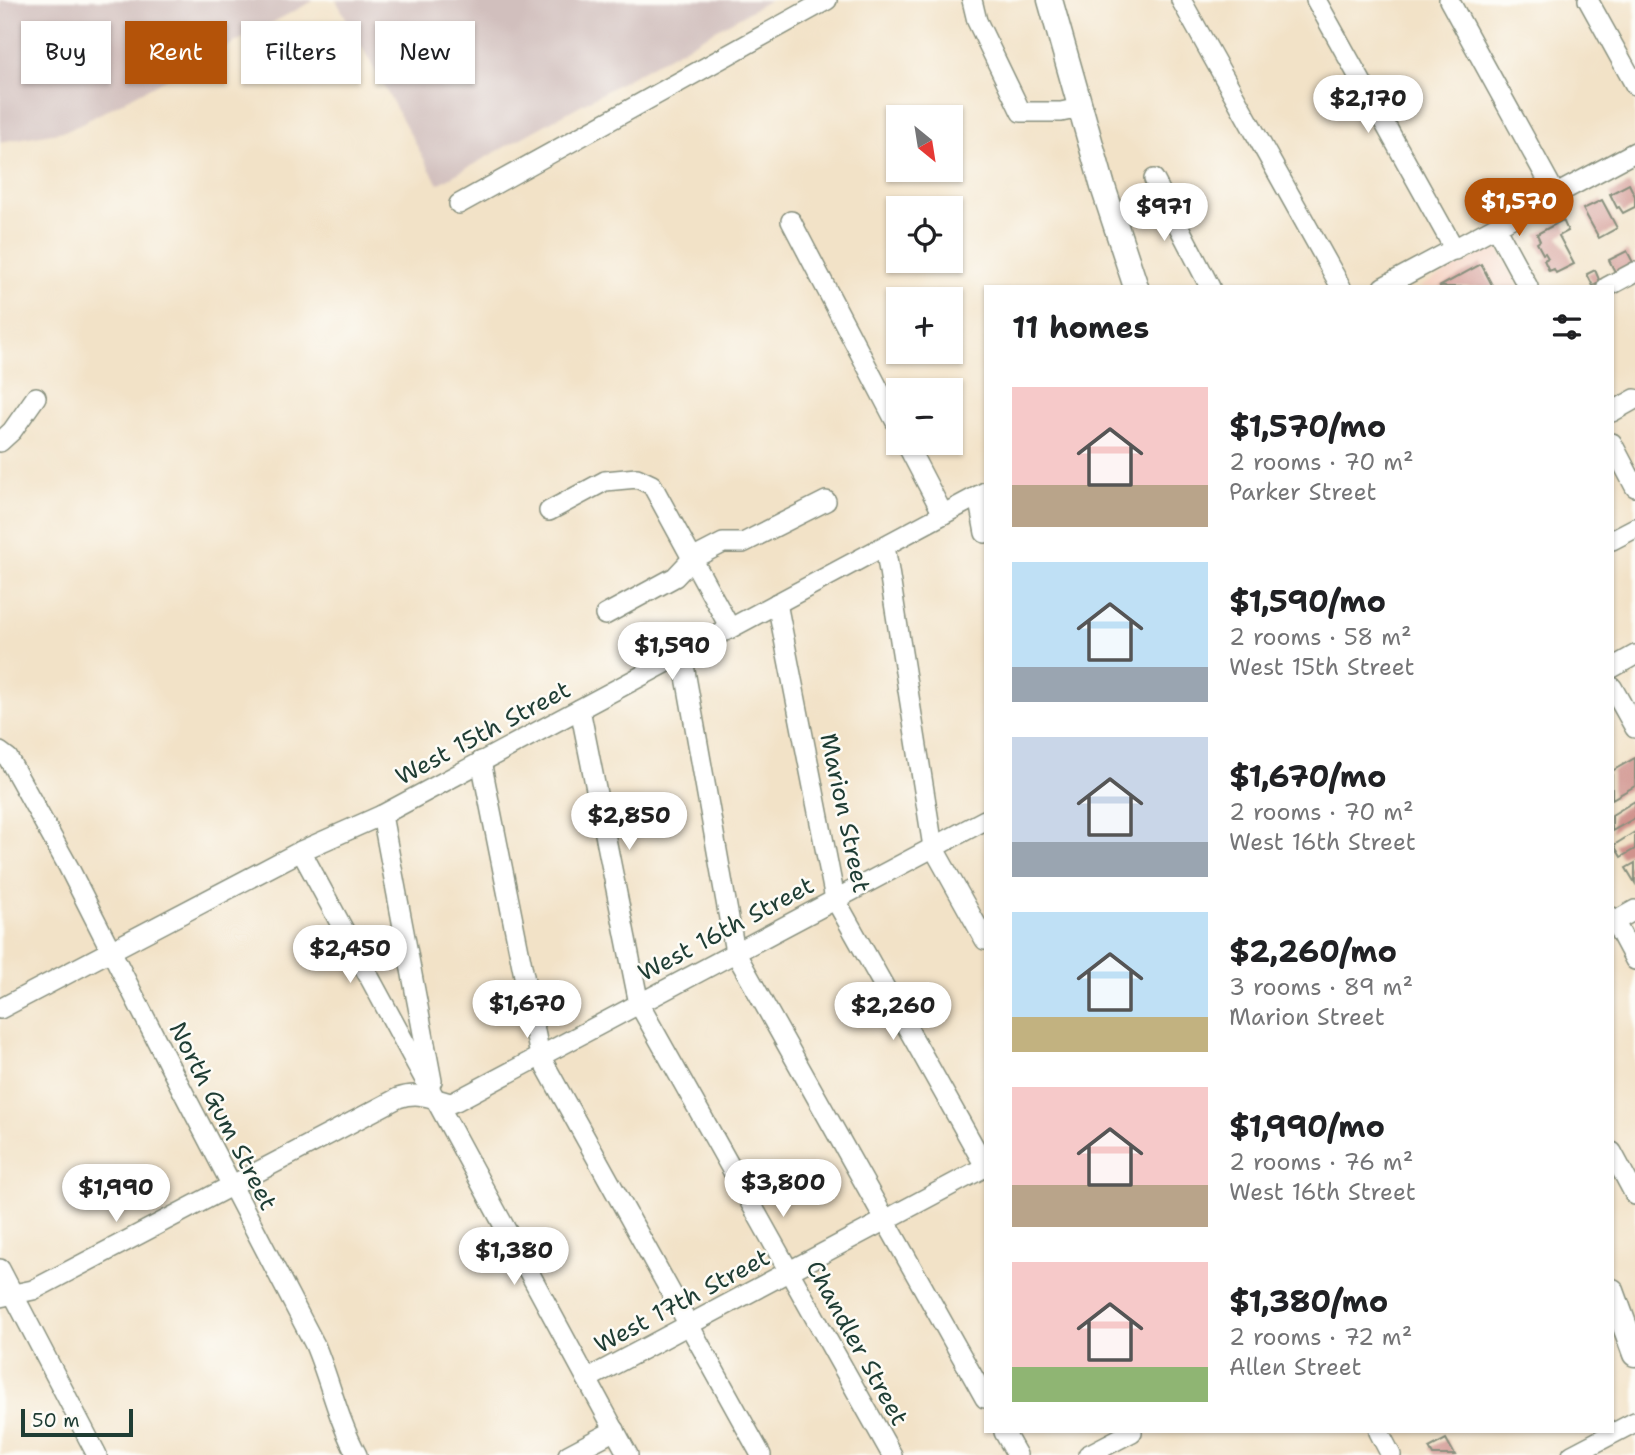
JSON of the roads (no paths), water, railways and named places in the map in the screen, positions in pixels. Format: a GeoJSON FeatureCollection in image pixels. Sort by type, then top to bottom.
{"type":"FeatureCollection","features":[{"type":"Feature","properties":{"kind":"main road"},"geometry":{"type":"LineString","coordinates":[[1049,0],[1103,187],[1135,285]]}},
{"type":"Feature","properties":{"kind":"main road"},"geometry":{"type":"LineString","coordinates":[[1614,1296],[1635,1354]]}},
{"type":"Feature","properties":{"kind":"street"},"geometry":{"type":"LineString","coordinates":[[459,204],[827,0]]}},
{"type":"Feature","properties":{"kind":"street"},"geometry":{"type":"LineString","coordinates":[[972,0],[977,21],[1021,112],[1061,112],[1080,108]]}},
{"type":"Feature","properties":{"kind":"street"},"geometry":{"type":"LineString","coordinates":[[1181,0],[1340,285]]}},
{"type":"Feature","properties":{"kind":"street"},"geometry":{"type":"LineString","coordinates":[[1316,0],[1455,250]]}},
{"type":"Feature","properties":{"kind":"street"},"geometry":{"type":"LineString","coordinates":[[1449,0],[1556,195]]}},
{"type":"Feature","properties":{"kind":"street"},"geometry":{"type":"LineString","coordinates":[[1588,0],[1635,85]]}},
{"type":"Feature","properties":{"kind":"street"},"geometry":{"type":"LineString","coordinates":[[1387,285],[1635,152]]}},
{"type":"Feature","properties":{"kind":"street"},"geometry":{"type":"LineString","coordinates":[[1154,180],[1209,285]]}},
{"type":"Feature","properties":{"kind":"street"},"geometry":{"type":"LineString","coordinates":[[791,221],[886,403]]}},
{"type":"Feature","properties":{"kind":"street"},"geometry":{"type":"LineString","coordinates":[[1496,228],[1527,285]]}},
{"type":"Feature","properties":{"kind":"street"},"geometry":{"type":"LineString","coordinates":[[1611,285],[1635,272]]}},
{"type":"Feature","properties":{"kind":"street"},"geometry":{"type":"LineString","coordinates":[[0,442],[12,431],[36,397]]}},
{"type":"Feature","properties":{"kind":"street"},"geometry":{"type":"LineString","coordinates":[[1614,411],[1635,399]]}},
{"type":"Feature","properties":{"kind":"street"},"geometry":{"type":"LineString","coordinates":[[1614,447],[1635,487]]}},
{"type":"Feature","properties":{"kind":"street"},"geometry":{"type":"LineString","coordinates":[[912,455],[943,514]]}},
{"type":"Feature","properties":{"kind":"street"},"geometry":{"type":"LineString","coordinates":[[549,512],[605,481],[637,478],[652,485],[730,628]]}},
{"type":"Feature","properties":{"kind":"street"},"geometry":{"type":"LineString","coordinates":[[981,494],[984,523]]}},
{"type":"Feature","properties":{"kind":"street","name":"West 15th Street"},"geometry":{"type":"LineString","coordinates":[[0,1009],[301,851],[382,815],[981,494]]}},
{"type":"Feature","properties":{"kind":"street"},"geometry":{"type":"LineString","coordinates":[[604,615],[675,577],[692,559],[723,543],[743,543],[826,501]]}},
{"type":"Feature","properties":{"kind":"street"},"geometry":{"type":"LineString","coordinates":[[1614,539],[1635,528]]}},
{"type":"Feature","properties":{"kind":"street"},"geometry":{"type":"LineString","coordinates":[[885,546],[933,847],[984,938]]}},
{"type":"Feature","properties":{"kind":"street","name":"Marion Street"},"geometry":{"type":"LineString","coordinates":[[777,603],[835,899],[984,1164]]}},
{"type":"Feature","properties":{"kind":"street"},"geometry":{"type":"LineString","coordinates":[[682,654],[735,952],[984,1396]]}},
{"type":"Feature","properties":{"kind":"street"},"geometry":{"type":"LineString","coordinates":[[1614,667],[1635,655]]}},
{"type":"Feature","properties":{"kind":"street"},"geometry":{"type":"LineString","coordinates":[[1614,691],[1635,728]]}},
{"type":"Feature","properties":{"kind":"street","name":"Chandler Street"},"geometry":{"type":"LineString","coordinates":[[580,709],[639,1004],[892,1455]]}},
{"type":"Feature","properties":{"kind":"street","name":"North Gum Street"},"geometry":{"type":"LineString","coordinates":[[0,752],[8,758],[68,866],[314,1345],[357,1455]]}},
{"type":"Feature","properties":{"kind":"street"},"geometry":{"type":"LineString","coordinates":[[481,761],[540,1056],[761,1455]]}},
{"type":"Feature","properties":{"kind":"street"},"geometry":{"type":"LineString","coordinates":[[382,815],[435,1099]]}},
{"type":"Feature","properties":{"kind":"street","name":"West 16th Street"},"geometry":{"type":"LineString","coordinates":[[7,1296],[33,1290],[398,1098],[411,1094],[451,1103],[456,1101],[984,821]]}},
{"type":"Feature","properties":{"kind":"street"},"geometry":{"type":"LineString","coordinates":[[301,851],[628,1455]]}},
{"type":"Feature","properties":{"kind":"street"},"geometry":{"type":"LineString","coordinates":[[1614,920],[1635,910]]}},
{"type":"Feature","properties":{"kind":"street"},"geometry":{"type":"LineString","coordinates":[[1614,922],[1635,960]]}},
{"type":"Feature","properties":{"kind":"street"},"geometry":{"type":"LineString","coordinates":[[1614,1155],[1635,1195]]}},
{"type":"Feature","properties":{"kind":"street","name":"West 17th Street"},"geometry":{"type":"LineString","coordinates":[[587,1379],[984,1167]]}},
{"type":"Feature","properties":{"kind":"street"},"geometry":{"type":"LineString","coordinates":[[0,1269],[7,1296],[97,1455]]}},
{"type":"Feature","properties":{"kind":"street"},"geometry":{"type":"LineString","coordinates":[[1572,1455],[1635,1422]]}},
{"type":"Feature","properties":{"kind":"street"},"geometry":{"type":"LineString","coordinates":[[568,1455],[615,1430]]}},
{"type":"Feature","properties":{"kind":"street"},"geometry":{"type":"LineString","coordinates":[[1005,1433],[1017,1455]]}},
{"type":"Feature","properties":{"kind":"street"},"geometry":{"type":"LineString","coordinates":[[1088,1455],[1130,1433]]}},
{"type":"Feature","properties":{"kind":"street"},"geometry":{"type":"LineString","coordinates":[[1380,1433],[1391,1455]]}}]}
